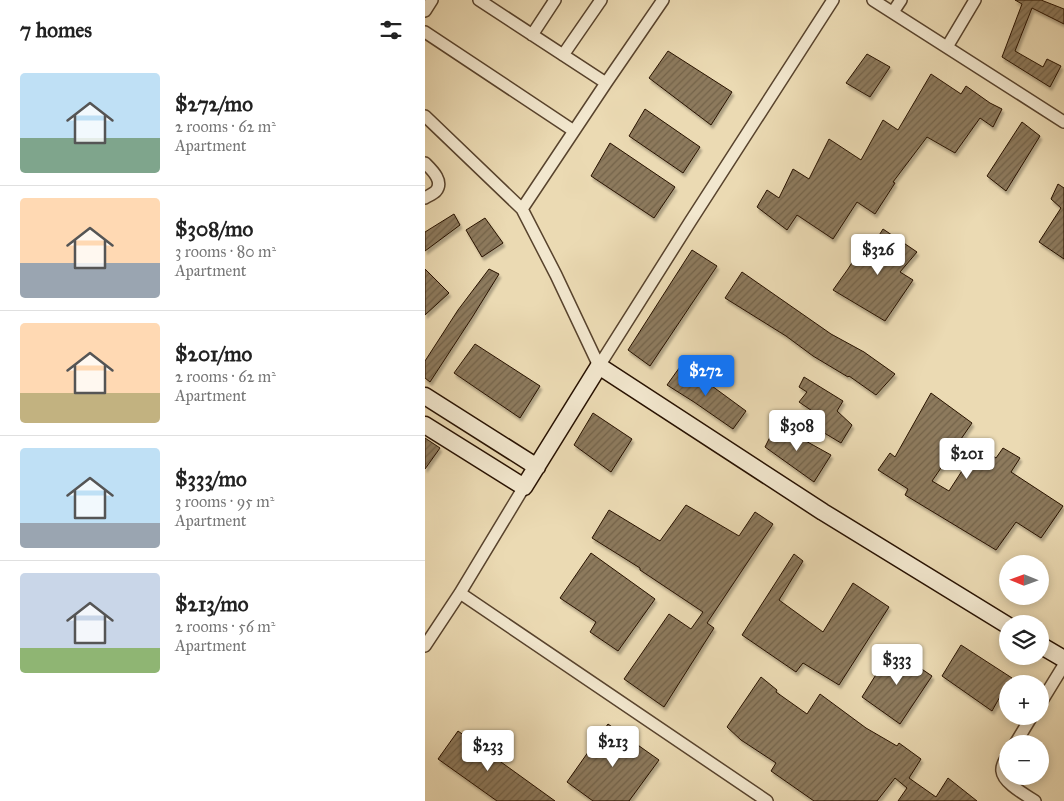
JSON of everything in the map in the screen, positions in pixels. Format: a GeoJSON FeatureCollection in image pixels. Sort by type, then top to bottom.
{"type":"FeatureCollection","features":[{"type":"Feature","properties":{"kind":"street"},"geometry":{"type":"LineString","coordinates":[[425,11],[432,0]]}},
{"type":"Feature","properties":{"kind":"street"},"geometry":{"type":"LineString","coordinates":[[479,0],[606,83]]}},
{"type":"Feature","properties":{"kind":"street"},"geometry":{"type":"LineString","coordinates":[[532,35],[555,0]]}},
{"type":"Feature","properties":{"kind":"street"},"geometry":{"type":"LineString","coordinates":[[563,55],[601,0]]}},
{"type":"Feature","properties":{"kind":"street"},"geometry":{"type":"LineString","coordinates":[[522,209],[663,0]]}},
{"type":"Feature","properties":{"kind":"street"},"geometry":{"type":"LineString","coordinates":[[425,646],[460,593],[599,366],[833,0]]}},
{"type":"Feature","properties":{"kind":"street"},"geometry":{"type":"LineString","coordinates":[[873,0],[1064,122]]}},
{"type":"Feature","properties":{"kind":"street"},"geometry":{"type":"LineString","coordinates":[[893,12],[901,0]]}},
{"type":"Feature","properties":{"kind":"street"},"geometry":{"type":"LineString","coordinates":[[947,47],[975,0]]}},
{"type":"Feature","properties":{"kind":"street"},"geometry":{"type":"LineString","coordinates":[[425,32],[573,131]]}},
{"type":"Feature","properties":{"kind":"street"},"geometry":{"type":"LineString","coordinates":[[425,116],[522,209],[599,366],[823,512],[999,620]]}},
{"type":"Feature","properties":{"kind":"street"},"geometry":{"type":"LineString","coordinates":[[425,163],[437,176],[438,184],[436,191],[425,198]]}},
{"type":"Feature","properties":{"kind":"street"},"geometry":{"type":"LineString","coordinates":[[425,396],[537,467]]}},
{"type":"Feature","properties":{"kind":"street"},"geometry":{"type":"LineString","coordinates":[[425,425],[525,487]]}},
{"type":"Feature","properties":{"kind":"street"},"geometry":{"type":"LineString","coordinates":[[460,593],[767,801]]}},
{"type":"Feature","properties":{"kind":"street"},"geometry":{"type":"LineString","coordinates":[[1049,649],[1063,658],[1049,686]]}},
{"type":"Feature","properties":{"kind":"street"},"geometry":{"type":"LineString","coordinates":[[1012,785],[1035,801]]}},
{"type":"Feature","properties":{"kind":"building"},"geometry":{"type":"Polygon","coordinates":[[[1015,0],[1041,0],[1064,9],[1064,24],[1032,8],[1015,51],[1043,67],[1047,59],[1061,66],[1050,87],[1002,57],[1022,4],[1015,0]]]}},
{"type":"Feature","properties":{"kind":"building"},"geometry":{"type":"Polygon","coordinates":[[[668,51],[732,92],[711,125],[649,78],[668,51]]]}},
{"type":"Feature","properties":{"kind":"building"},"geometry":{"type":"Polygon","coordinates":[[[867,54],[890,67],[870,97],[846,83],[867,54]]]}},
{"type":"Feature","properties":{"kind":"building"},"geometry":{"type":"Polygon","coordinates":[[[931,74],[961,94],[966,86],[1002,109],[993,127],[980,118],[955,153],[927,137],[893,182],[895,183],[875,214],[857,202],[833,239],[797,215],[787,230],[757,207],[767,190],[779,198],[793,169],[809,179],[829,139],[861,160],[883,120],[898,130],[931,74]]]}},
{"type":"Feature","properties":{"kind":"building"},"geometry":{"type":"Polygon","coordinates":[[[645,109],[700,147],[683,173],[629,136],[645,109]]]}},
{"type":"Feature","properties":{"kind":"building"},"geometry":{"type":"Polygon","coordinates":[[[1022,122],[1040,136],[1006,191],[987,176],[1022,122]]]}},
{"type":"Feature","properties":{"kind":"building"},"geometry":{"type":"Polygon","coordinates":[[[610,143],[675,187],[654,218],[591,176],[610,143]]]}},
{"type":"Feature","properties":{"kind":"building"},"geometry":{"type":"Polygon","coordinates":[[[1058,184],[1064,188],[1064,259],[1039,242],[1061,208],[1051,199],[1058,184]]]}},
{"type":"Feature","properties":{"kind":"building"},"geometry":{"type":"Polygon","coordinates":[[[454,214],[460,225],[425,251],[425,232],[454,214]]]}},
{"type":"Feature","properties":{"kind":"building"},"geometry":{"type":"Polygon","coordinates":[[[485,218],[503,243],[482,257],[466,230],[485,218]]]}},
{"type":"Feature","properties":{"kind":"building"},"geometry":{"type":"Polygon","coordinates":[[[883,229],[917,252],[900,272],[913,280],[885,321],[833,290],[861,248],[868,253],[883,229]]]}},
{"type":"Feature","properties":{"kind":"building"},"geometry":{"type":"Polygon","coordinates":[[[692,250],[717,266],[650,366],[628,350],[692,250]]]}},
{"type":"Feature","properties":{"kind":"building"},"geometry":{"type":"Polygon","coordinates":[[[425,269],[449,293],[425,315],[425,269]]]}},
{"type":"Feature","properties":{"kind":"building"},"geometry":{"type":"Polygon","coordinates":[[[489,269],[499,274],[430,382],[425,378],[425,361],[458,310],[489,269]]]}},
{"type":"Feature","properties":{"kind":"building"},"geometry":{"type":"Polygon","coordinates":[[[742,272],[831,334],[864,352],[895,374],[876,395],[725,298],[742,272]]]}},
{"type":"Feature","properties":{"kind":"building"},"geometry":{"type":"Polygon","coordinates":[[[475,344],[540,386],[520,418],[454,373],[475,344]]]}},
{"type":"Feature","properties":{"kind":"building"},"geometry":{"type":"Polygon","coordinates":[[[682,364],[746,411],[733,429],[667,385],[682,364]]]}},
{"type":"Feature","properties":{"kind":"building"},"geometry":{"type":"Polygon","coordinates":[[[804,377],[843,401],[837,411],[852,425],[841,443],[816,428],[824,419],[799,402],[807,392],[799,387],[804,377]]]}},
{"type":"Feature","properties":{"kind":"building"},"geometry":{"type":"Polygon","coordinates":[[[931,393],[972,423],[932,481],[949,491],[978,446],[996,458],[1003,448],[1020,458],[1011,472],[1063,506],[1041,538],[1016,522],[996,550],[905,495],[908,489],[878,470],[890,453],[895,457],[931,393]]]}},
{"type":"Feature","properties":{"kind":"building"},"geometry":{"type":"Polygon","coordinates":[[[593,413],[632,439],[611,472],[574,445],[593,413]]]}},
{"type":"Feature","properties":{"kind":"building"},"geometry":{"type":"Polygon","coordinates":[[[777,423],[831,455],[814,482],[765,447],[777,423]]]}},
{"type":"Feature","properties":{"kind":"building"},"geometry":{"type":"Polygon","coordinates":[[[425,438],[440,448],[425,469],[425,438]]]}},
{"type":"Feature","properties":{"kind":"building"},"geometry":{"type":"Polygon","coordinates":[[[686,505],[739,536],[755,512],[773,524],[707,623],[714,628],[664,707],[624,679],[669,614],[691,629],[703,612],[640,570],[640,568],[592,538],[609,510],[660,541],[686,505]]]}},
{"type":"Feature","properties":{"kind":"building"},"geometry":{"type":"Polygon","coordinates":[[[591,553],[655,599],[618,651],[590,632],[596,622],[560,598],[591,553]]]}},
{"type":"Feature","properties":{"kind":"building"},"geometry":{"type":"Polygon","coordinates":[[[794,554],[803,561],[779,600],[823,632],[853,583],[889,607],[839,685],[803,663],[796,672],[742,635],[794,554]]]}},
{"type":"Feature","properties":{"kind":"building"},"geometry":{"type":"Polygon","coordinates":[[[961,645],[1007,675],[999,675],[999,698],[992,711],[942,676],[961,645]]]}},
{"type":"Feature","properties":{"kind":"building"},"geometry":{"type":"Polygon","coordinates":[[[892,649],[932,676],[900,724],[862,697],[892,649]]]}},
{"type":"Feature","properties":{"kind":"building"},"geometry":{"type":"Polygon","coordinates":[[[761,677],[777,690],[776,692],[807,714],[820,694],[866,728],[897,746],[899,743],[921,759],[909,778],[936,797],[948,778],[977,801],[898,801],[907,788],[895,778],[877,801],[814,801],[771,771],[776,763],[741,740],[727,727],[761,677]]]}},
{"type":"Feature","properties":{"kind":"building"},"geometry":{"type":"Polygon","coordinates":[[[608,724],[659,760],[629,801],[593,801],[567,782],[608,724]]]}},
{"type":"Feature","properties":{"kind":"building"},"geometry":{"type":"Polygon","coordinates":[[[458,731],[555,801],[497,801],[438,759],[458,731]]]}}]}
